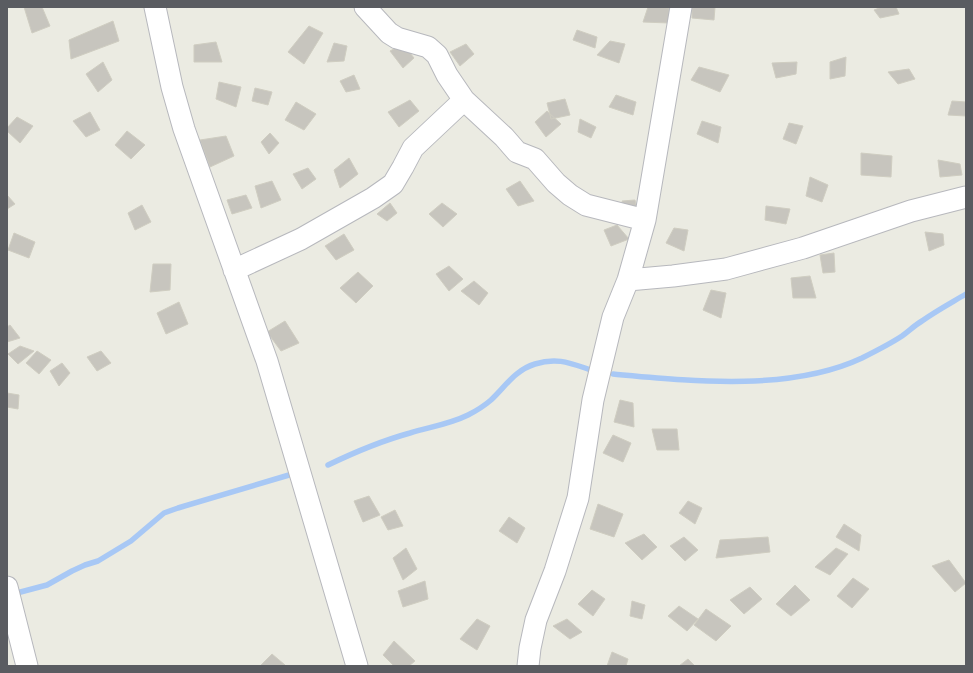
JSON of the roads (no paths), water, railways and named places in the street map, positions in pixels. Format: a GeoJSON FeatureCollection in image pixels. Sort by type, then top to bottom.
{"type":"FeatureCollection","features":[{"type":"Feature","properties":{"kind":"street"},"geometry":{"type":"LineString","coordinates":[[155,7],[172,88],[184,129],[267,361],[357,666]]}},
{"type":"Feature","properties":{"kind":"street"},"geometry":{"type":"LineString","coordinates":[[365,7],[389,33],[397,38],[428,47],[437,55],[447,75],[464,100],[518,152],[535,160],[556,183],[570,195],[586,205],[644,220]]}},
{"type":"Feature","properties":{"kind":"street"},"geometry":{"type":"LineString","coordinates":[[528,666],[536,620],[555,571],[578,498],[594,400],[613,317],[628,280],[644,220],[681,7]]}},
{"type":"Feature","properties":{"kind":"street"},"geometry":{"type":"LineString","coordinates":[[234,270],[301,239],[373,198],[392,184],[403,168],[413,148],[464,100]]}},
{"type":"Feature","properties":{"kind":"street"},"geometry":{"type":"LineString","coordinates":[[628,280],[726,269],[804,248],[911,211],[966,197]]}},
{"type":"Feature","properties":{"kind":"street"},"geometry":{"type":"LineString","coordinates":[[7,587],[27,666]]}},
{"type":"Feature","properties":{"kind":"waterway"},"geometry":{"type":"LineString","coordinates":[[613,374],[707,381],[772,380],[804,376],[834,369],[862,358],[897,339],[927,317],[966,294]]}},
{"type":"Feature","properties":{"kind":"waterway"},"geometry":{"type":"LineString","coordinates":[[328,465],[378,443],[447,423],[468,415],[491,400],[522,370],[535,364],[557,361],[570,363],[591,370]]}},
{"type":"Feature","properties":{"kind":"waterway"},"geometry":{"type":"LineString","coordinates":[[13,594],[47,585],[72,571],[98,561],[131,541],[164,513],[289,475]]}}]}
